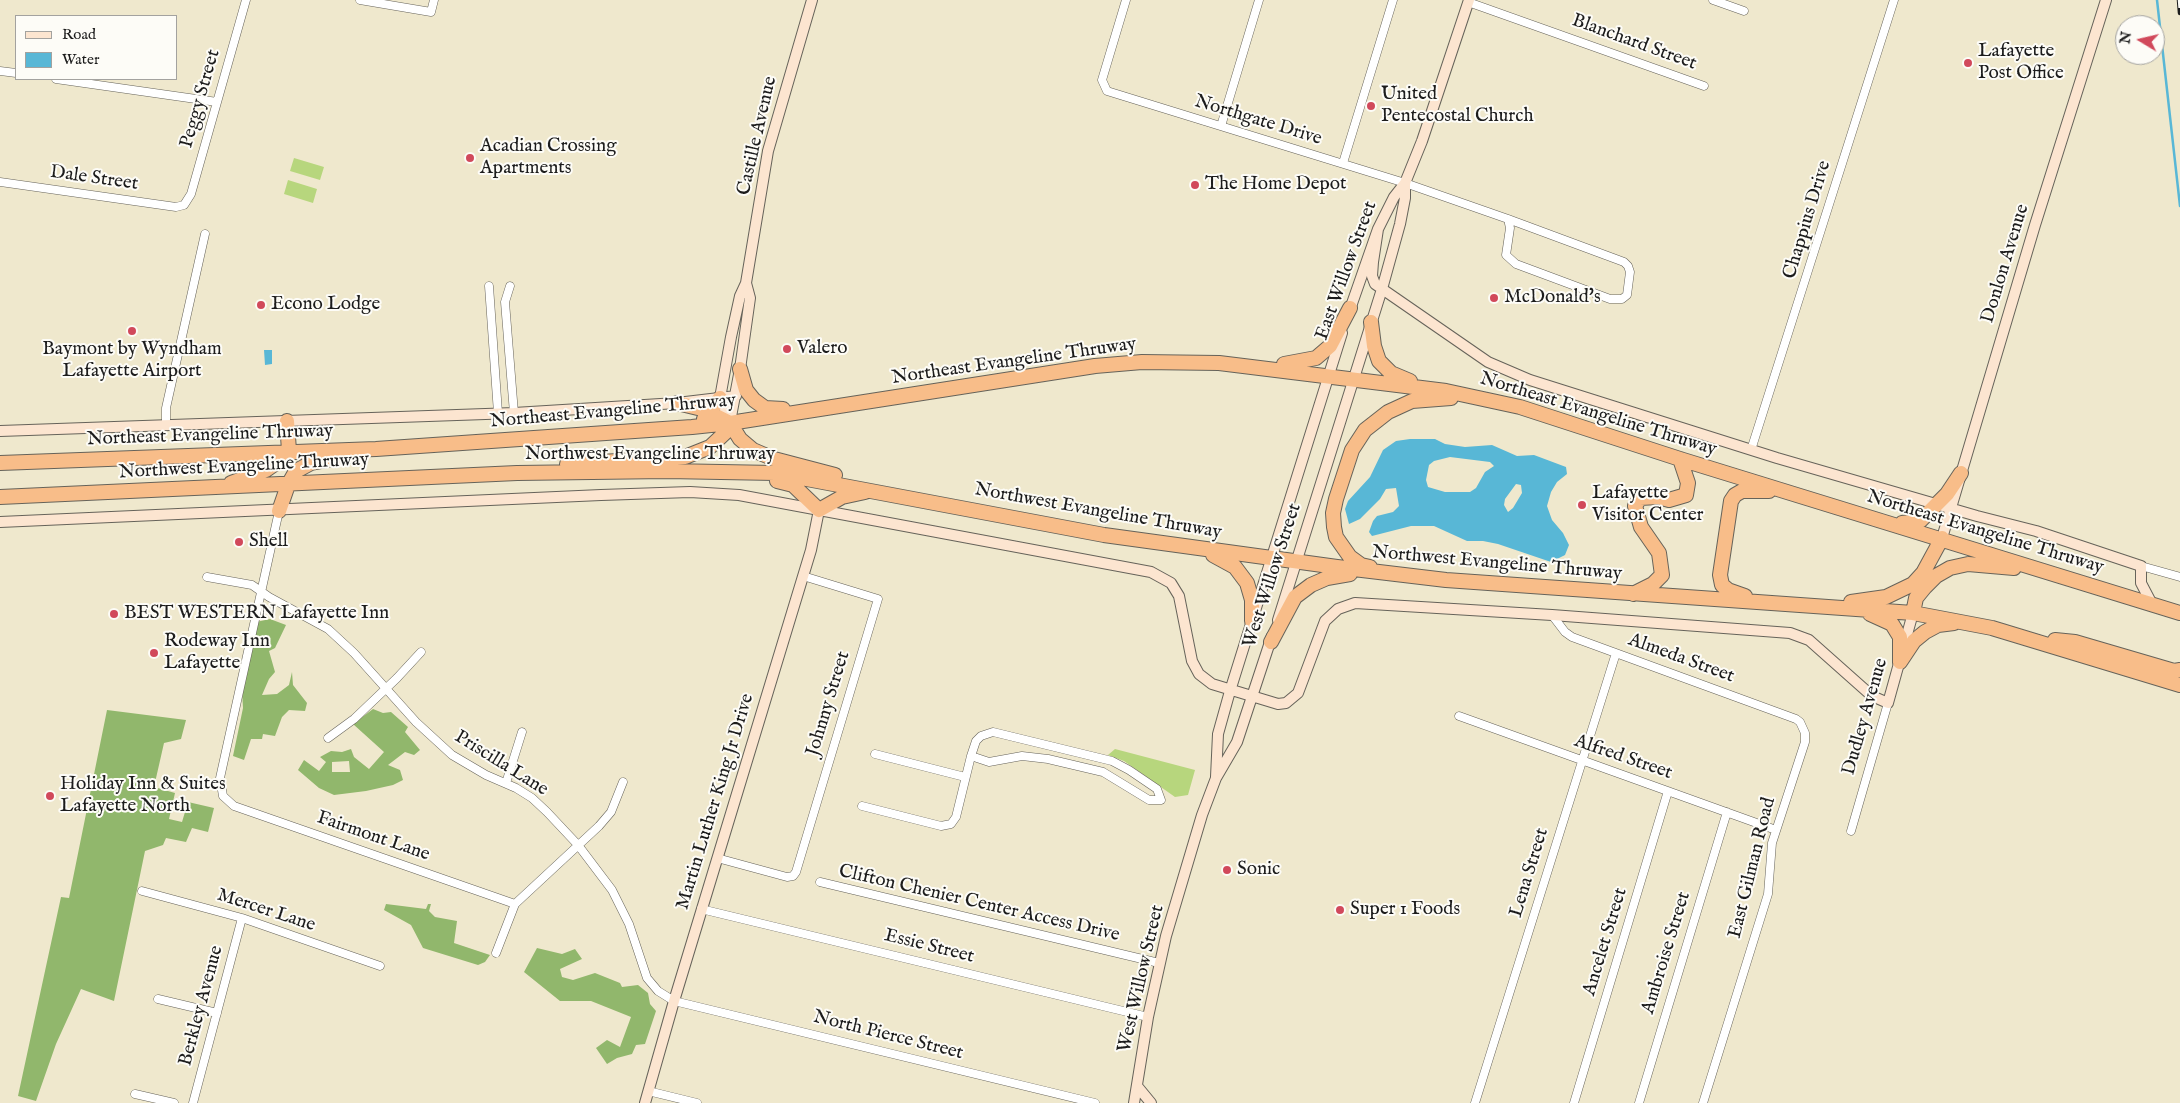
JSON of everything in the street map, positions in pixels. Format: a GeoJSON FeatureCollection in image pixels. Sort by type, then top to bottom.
{"type":"FeatureCollection","features":[{"type":"Feature","properties":{"kind":"highway"},"geometry":{"type":"LineString","coordinates":[[1258,366],[1296,363],[1316,358],[1330,346],[1350,308]]}},
{"type":"Feature","properties":{"kind":"highway"},"geometry":{"type":"LineString","coordinates":[[1371,322],[1374,346],[1379,360],[1391,373],[1429,389]]}},
{"type":"Feature","properties":{"kind":"highway","name":"Northeast Evangeline Thruway"},"geometry":{"type":"LineString","coordinates":[[0,463],[376,449],[692,427],[730,423],[1095,366],[1142,362],[1258,366],[1474,396],[1520,407],[1680,459],[2180,612]]}},
{"type":"Feature","properties":{"kind":"highway"},"geometry":{"type":"LineString","coordinates":[[740,369],[746,390],[765,408],[809,411]]}},
{"type":"Feature","properties":{"kind":"highway"},"geometry":{"type":"LineString","coordinates":[[1395,574],[1360,565],[1350,557],[1336,537],[1333,513],[1352,450],[1365,430],[1375,420],[1400,406],[1412,401],[1474,396]]}},
{"type":"Feature","properties":{"kind":"highway"},"geometry":{"type":"LineString","coordinates":[[692,427],[701,422],[720,398]]}},
{"type":"Feature","properties":{"kind":"highway"},"geometry":{"type":"LineString","coordinates":[[677,403],[709,413],[730,423],[740,438],[753,450],[774,459],[952,506]]}},
{"type":"Feature","properties":{"kind":"highway"},"geometry":{"type":"LineString","coordinates":[[213,488],[266,470],[282,459],[289,451],[288,422]]}},
{"type":"Feature","properties":{"kind":"highway"},"geometry":{"type":"LineString","coordinates":[[517,473],[547,465],[685,456],[701,452],[710,447],[727,431],[730,423]]}},
{"type":"Feature","properties":{"kind":"highway"},"geometry":{"type":"LineString","coordinates":[[279,511],[288,485],[296,471],[311,463],[376,449]]}},
{"type":"Feature","properties":{"kind":"highway"},"geometry":{"type":"LineString","coordinates":[[1632,594],[1653,584],[1662,575],[1659,553],[1640,527],[1635,506],[1640,498],[1658,497],[1669,500],[1686,495],[1688,483],[1680,459]]}},
{"type":"Feature","properties":{"kind":"highway","name":"Northwest Evangeline Thruway"},"geometry":{"type":"LineString","coordinates":[[0,497],[517,473],[706,471],[752,474],[775,473],[1104,535],[1364,571],[1446,580],[1913,613],[1992,628],[2180,685]]}},
{"type":"Feature","properties":{"kind":"highway"},"geometry":{"type":"LineString","coordinates":[[1895,524],[1920,521],[1944,507],[1947,494],[1961,473]]}},
{"type":"Feature","properties":{"kind":"highway"},"geometry":{"type":"LineString","coordinates":[[752,474],[793,485],[819,510],[842,497],[872,490]]}},
{"type":"Feature","properties":{"kind":"highway"},"geometry":{"type":"LineString","coordinates":[[1766,602],[1736,594],[1722,585],[1720,575],[1721,564],[1728,532],[1731,501],[1735,495],[1742,492],[1785,491]]}},
{"type":"Feature","properties":{"kind":"highway"},"geometry":{"type":"LineString","coordinates":[[1788,603],[1871,600],[1899,592],[1913,584],[1924,573],[1942,538]]}},
{"type":"Feature","properties":{"kind":"highway"},"geometry":{"type":"LineString","coordinates":[[1203,550],[1235,567],[1247,583],[1252,600],[1252,620]]}},
{"type":"Feature","properties":{"kind":"highway"},"geometry":{"type":"LineString","coordinates":[[1913,613],[1916,598],[1925,587],[1936,576],[1950,568],[1968,564],[1985,564],[2052,574]]}},
{"type":"Feature","properties":{"kind":"highway"},"geometry":{"type":"LineString","coordinates":[[1271,642],[1295,597],[1327,578],[1364,571]]}},
{"type":"Feature","properties":{"kind":"highway"},"geometry":{"type":"LineString","coordinates":[[2152,604],[2180,617]]}},
{"type":"Feature","properties":{"kind":"highway"},"geometry":{"type":"LineString","coordinates":[[1849,608],[1878,617],[1892,624],[1900,637],[1900,662]]}},
{"type":"Feature","properties":{"kind":"highway"},"geometry":{"type":"LineString","coordinates":[[1900,662],[1914,641],[1925,632],[1938,625],[1964,622]]}},
{"type":"Feature","properties":{"kind":"highway"},"geometry":{"type":"LineString","coordinates":[[2017,636],[2075,642],[2174,671],[2180,670]]}},
{"type":"Feature","properties":{"kind":"street","name":"Peggy Street"},"geometry":{"type":"LineString","coordinates":[[184,205],[191,194],[246,0]]}},
{"type":"Feature","properties":{"kind":"street"},"geometry":{"type":"LineString","coordinates":[[360,0],[431,12],[434,0]]}},
{"type":"Feature","properties":{"kind":"street","name":"Castille Avenue"},"geometry":{"type":"LineString","coordinates":[[720,398],[740,296],[746,283],[768,151],[812,0]]}},
{"type":"Feature","properties":{"kind":"street","name":"Northgate Drive"},"geometry":{"type":"LineString","coordinates":[[1126,0],[1102,80],[1104,87],[1112,94],[1405,182],[1508,219],[1624,262],[1630,272],[1627,295],[1622,299],[1610,299],[1516,264],[1506,255],[1510,228],[1508,219]]}},
{"type":"Feature","properties":{"kind":"street"},"geometry":{"type":"LineString","coordinates":[[1221,126],[1259,0]]}},
{"type":"Feature","properties":{"kind":"street"},"geometry":{"type":"LineString","coordinates":[[1343,163],[1393,0]]}},
{"type":"Feature","properties":{"kind":"street"},"geometry":{"type":"LineString","coordinates":[[1713,0],[1744,11]]}},
{"type":"Feature","properties":{"kind":"street","name":"Chappius Drive"},"geometry":{"type":"LineString","coordinates":[[1751,450],[1894,0]]}},
{"type":"Feature","properties":{"kind":"street","name":"Donlon Avenue"},"geometry":{"type":"LineString","coordinates":[[1961,473],[2106,0]]}},
{"type":"Feature","properties":{"kind":"street","name":"Blanchard Street"},"geometry":{"type":"LineString","coordinates":[[1469,1],[1704,86]]}},
{"type":"Feature","properties":{"kind":"street","name":"East Willow Street"},"geometry":{"type":"LineString","coordinates":[[1328,375],[1378,229],[1394,197],[1405,182],[1429,123],[1469,1]]}},
{"type":"Feature","properties":{"kind":"street"},"geometry":{"type":"LineString","coordinates":[[0,71],[15,73]]}},
{"type":"Feature","properties":{"kind":"street"},"geometry":{"type":"LineString","coordinates":[[63,80],[217,102]]}},
{"type":"Feature","properties":{"kind":"street","name":"Dale Street"},"geometry":{"type":"LineString","coordinates":[[0,182],[176,207],[184,205]]}},
{"type":"Feature","properties":{"kind":"street","name":"East Willow Street"},"geometry":{"type":"LineString","coordinates":[[1354,379],[1382,290],[1400,224],[1405,198],[1405,182]]}},
{"type":"Feature","properties":{"kind":"street"},"geometry":{"type":"LineString","coordinates":[[1378,229],[1372,276],[1375,284],[1382,290]]}},
{"type":"Feature","properties":{"kind":"street"},"geometry":{"type":"LineString","coordinates":[[166,424],[166,408],[204,234]]}},
{"type":"Feature","properties":{"kind":"street","name":"Castille Avenue"},"geometry":{"type":"LineString","coordinates":[[730,423],[736,396],[750,298],[746,283]]}},
{"type":"Feature","properties":{"kind":"street"},"geometry":{"type":"LineString","coordinates":[[489,286],[498,413]]}},
{"type":"Feature","properties":{"kind":"street"},"geometry":{"type":"LineString","coordinates":[[510,286],[505,302],[514,413]]}},
{"type":"Feature","properties":{"kind":"street","name":"Northeast Evangeline Thruway"},"geometry":{"type":"LineString","coordinates":[[1382,290],[1476,355],[1515,374],[1751,450],[1944,507],[2036,530],[2141,566]]}},
{"type":"Feature","properties":{"kind":"street","name":"West Willow Street"},"geometry":{"type":"LineString","coordinates":[[1216,778],[1218,734],[1328,375]]}},
{"type":"Feature","properties":{"kind":"street","name":"West Willow Street"},"geometry":{"type":"LineString","coordinates":[[1134,1103],[1159,964],[1202,815],[1216,778],[1237,742],[1253,698],[1354,379]]}},
{"type":"Feature","properties":{"kind":"street","name":"Northeast Evangeline Thruway"},"geometry":{"type":"LineString","coordinates":[[0,431],[514,413],[677,403],[736,396]]}},
{"type":"Feature","properties":{"kind":"street"},"geometry":{"type":"LineString","coordinates":[[720,398],[730,423]]}},
{"type":"Feature","properties":{"kind":"street","name":"Northwest Evangeline Thruway"},"geometry":{"type":"LineString","coordinates":[[0,522],[690,492],[739,495],[1151,572],[1171,582],[1179,596],[1192,661],[1199,674],[1212,684],[1230,691],[1278,704],[1292,700],[1303,684],[1325,621],[1338,609],[1349,604],[1365,602],[1790,633],[1809,640],[1872,696],[1888,703]]}},
{"type":"Feature","properties":{"kind":"street"},"geometry":{"type":"LineString","coordinates":[[1942,538],[1944,507]]}},
{"type":"Feature","properties":{"kind":"street","name":"Martin Luther King Jr Drive"},"geometry":{"type":"LineString","coordinates":[[645,1103],[701,909],[811,550],[819,510]]}},
{"type":"Feature","properties":{"kind":"street"},"geometry":{"type":"LineString","coordinates":[[261,592],[279,511]]}},
{"type":"Feature","properties":{"kind":"street"},"geometry":{"type":"LineString","coordinates":[[2152,604],[2141,583],[2141,566],[2180,578]]}},
{"type":"Feature","properties":{"kind":"street","name":"Johnny Street"},"geometry":{"type":"LineString","coordinates":[[717,858],[790,877],[796,872],[878,599],[803,576]]}},
{"type":"Feature","properties":{"kind":"street","name":"Priscilla Lane"},"geometry":{"type":"LineString","coordinates":[[207,577],[249,584],[328,630],[354,653],[416,722],[452,755],[486,776],[506,783],[537,803],[578,845],[618,900],[647,978],[658,991],[674,1001]]}},
{"type":"Feature","properties":{"kind":"street","name":"Fairmont Lane"},"geometry":{"type":"LineString","coordinates":[[261,592],[220,778],[223,796],[234,806],[515,904]]}},
{"type":"Feature","properties":{"kind":"street","name":"Dudley Avenue"},"geometry":{"type":"LineString","coordinates":[[1851,831],[1913,613]]}},
{"type":"Feature","properties":{"kind":"street","name":"Almeda Street"},"geometry":{"type":"LineString","coordinates":[[1552,615],[1565,632],[1572,637],[1796,719],[1804,727]]}},
{"type":"Feature","properties":{"kind":"street"},"geometry":{"type":"LineString","coordinates":[[328,738],[354,719],[421,652]]}},
{"type":"Feature","properties":{"kind":"street","name":"Lena Street"},"geometry":{"type":"LineString","coordinates":[[1475,1103],[1616,653]]}},
{"type":"Feature","properties":{"kind":"street","name":"Alfred Street"},"geometry":{"type":"LineString","coordinates":[[1459,716],[1776,830]]}},
{"type":"Feature","properties":{"kind":"street","name":"East Gilman Road"},"geometry":{"type":"LineString","coordinates":[[1703,1103],[1768,894],[1771,852],[1776,830],[1805,742],[1804,727]]}},
{"type":"Feature","properties":{"kind":"street"},"geometry":{"type":"LineString","coordinates":[[506,783],[522,732]]}},
{"type":"Feature","properties":{"kind":"street"},"geometry":{"type":"LineString","coordinates":[[862,806],[947,826],[951,824],[956,817],[965,777],[971,756],[976,741],[981,736],[993,732],[1112,761],[1157,789],[1161,800],[1149,800],[1103,772],[1048,759],[1022,756],[989,762],[971,756]]}},
{"type":"Feature","properties":{"kind":"street"},"geometry":{"type":"LineString","coordinates":[[1048,759],[1050,747]]}},
{"type":"Feature","properties":{"kind":"street"},"geometry":{"type":"LineString","coordinates":[[875,754],[965,777]]}},
{"type":"Feature","properties":{"kind":"street"},"geometry":{"type":"LineString","coordinates":[[1114,778],[1122,766]]}},
{"type":"Feature","properties":{"kind":"street"},"geometry":{"type":"LineString","coordinates":[[496,953],[515,904],[599,826],[611,812],[623,782]]}},
{"type":"Feature","properties":{"kind":"street","name":"Ancelet Street"},"geometry":{"type":"LineString","coordinates":[[1574,1103],[1668,791]]}},
{"type":"Feature","properties":{"kind":"street","name":"Ambroise Street"},"geometry":{"type":"LineString","coordinates":[[1639,1103],[1727,812]]}},
{"type":"Feature","properties":{"kind":"street","name":"Clifton Chenier Center Access Drive"},"geometry":{"type":"LineString","coordinates":[[820,882],[1159,964]]}},
{"type":"Feature","properties":{"kind":"street","name":"Mercer Lane"},"geometry":{"type":"LineString","coordinates":[[142,891],[242,918],[380,966]]}},
{"type":"Feature","properties":{"kind":"street","name":"Essie Street"},"geometry":{"type":"LineString","coordinates":[[701,909],[1148,1017]]}},
{"type":"Feature","properties":{"kind":"street","name":"Berkley Avenue"},"geometry":{"type":"LineString","coordinates":[[192,1103],[242,918]]}},
{"type":"Feature","properties":{"kind":"street"},"geometry":{"type":"LineString","coordinates":[[158,999],[216,1013]]}},
{"type":"Feature","properties":{"kind":"street","name":"North Pierce Street"},"geometry":{"type":"LineString","coordinates":[[674,1001],[1095,1103]]}},
{"type":"Feature","properties":{"kind":"street"},"geometry":{"type":"LineString","coordinates":[[1137,1086],[1151,1103]]}},
{"type":"Feature","properties":{"kind":"street"},"geometry":{"type":"LineString","coordinates":[[648,1091],[697,1103]]}},
{"type":"Feature","properties":{"kind":"street"},"geometry":{"type":"LineString","coordinates":[[135,1094],[174,1103]]}},
{"type":"Feature","properties":{"kind":"green space"},"geometry":{"type":"Polygon","coordinates":[[[294,158],[324,167],[320,180],[290,171],[294,158]]]}},
{"type":"Feature","properties":{"kind":"green space"},"geometry":{"type":"Polygon","coordinates":[[[288,180],[317,189],[313,203],[284,194],[288,180]]]}},
{"type":"Feature","properties":{"kind":"green space"},"geometry":{"type":"Polygon","coordinates":[[[270,619],[286,625],[275,648],[269,651],[275,672],[269,679],[262,695],[277,694],[289,685],[292,672],[293,685],[307,703],[305,711],[289,710],[282,717],[275,736],[263,734],[262,739],[251,739],[244,760],[233,756],[243,708],[242,691],[256,622],[270,619]]]}},
{"type":"Feature","properties":{"kind":"green space"},"geometry":{"type":"Polygon","coordinates":[[[373,709],[383,713],[391,712],[408,727],[405,732],[420,750],[414,755],[405,752],[388,765],[400,770],[403,780],[393,785],[366,791],[334,795],[319,788],[298,770],[304,760],[319,771],[326,762],[320,757],[331,751],[342,752],[351,749],[354,757],[369,769],[384,752],[353,724],[373,709]],[[349,761],[332,762],[332,772],[350,772],[349,761]]]}},
{"type":"Feature","properties":{"kind":"green space"},"geometry":{"type":"Polygon","coordinates":[[[107,710],[186,720],[181,739],[164,743],[154,787],[175,793],[169,819],[182,822],[188,802],[214,808],[208,832],[192,828],[186,842],[166,838],[163,845],[145,851],[114,1001],[81,989],[56,1044],[36,1101],[18,1096],[61,897],[69,898],[107,710]]]}},
{"type":"Feature","properties":{"kind":"green space"},"geometry":{"type":"Polygon","coordinates":[[[1115,749],[1195,770],[1188,795],[1175,797],[1124,761],[1108,755],[1115,749]]]}},
{"type":"Feature","properties":{"kind":"green space"},"geometry":{"type":"Polygon","coordinates":[[[386,904],[426,909],[428,904],[431,904],[429,911],[435,917],[457,921],[454,943],[490,955],[485,962],[478,965],[423,948],[411,925],[384,910],[386,904]]]}},
{"type":"Feature","properties":{"kind":"green space"},"geometry":{"type":"Polygon","coordinates":[[[537,948],[562,954],[575,949],[582,959],[560,969],[562,977],[573,980],[595,973],[620,983],[622,987],[638,985],[648,993],[650,1004],[656,1011],[645,1044],[636,1045],[632,1054],[617,1058],[607,1064],[596,1048],[607,1040],[620,1047],[631,1017],[591,1001],[560,1001],[524,972],[537,948]]]}},
{"type":"Feature","properties":{"kind":"water"},"geometry":{"type":"Polygon","coordinates":[[[264,350],[272,350],[272,364],[265,365],[264,350]]]}},
{"type":"Feature","properties":{"kind":"water"},"geometry":{"type":"Polygon","coordinates":[[[1435,439],[1445,444],[1465,447],[1492,445],[1517,456],[1534,455],[1566,467],[1567,474],[1557,482],[1551,492],[1547,506],[1552,520],[1563,533],[1569,545],[1565,555],[1551,562],[1498,544],[1483,541],[1467,541],[1434,526],[1411,526],[1372,536],[1369,532],[1377,516],[1393,512],[1399,506],[1396,488],[1386,489],[1380,499],[1360,519],[1349,524],[1345,509],[1348,501],[1370,477],[1383,450],[1396,441],[1435,439]],[[1450,457],[1434,461],[1429,465],[1426,480],[1428,487],[1445,492],[1470,492],[1476,488],[1485,472],[1494,466],[1490,462],[1450,457]],[[1516,484],[1505,499],[1504,505],[1508,512],[1513,508],[1522,493],[1521,485],[1516,484]]]}},
{"type":"Feature","properties":{"kind":"waterway"},"geometry":{"type":"LineString","coordinates":[[2157,0],[2180,206]]}},
{"type":"Feature","properties":{"kind":"railway"},"geometry":{"type":"LineString","coordinates":[[2179,0],[2180,13]]}},
{"type":"Feature","properties":{"kind":"place","name":"Lafayette Post Office"},"geometry":{"type":"Point","coordinates":[1968,63]}},
{"type":"Feature","properties":{"kind":"place","name":"United Pentecostal Church"},"geometry":{"type":"Point","coordinates":[1371,106]}},
{"type":"Feature","properties":{"kind":"place","name":"Acadian Crossing Apartments"},"geometry":{"type":"Point","coordinates":[470,158]}},
{"type":"Feature","properties":{"kind":"place","name":"The Home Depot"},"geometry":{"type":"Point","coordinates":[1195,185]}},
{"type":"Feature","properties":{"kind":"place","name":"McDonald's"},"geometry":{"type":"Point","coordinates":[1494,298]}},
{"type":"Feature","properties":{"kind":"place","name":"Econo Lodge"},"geometry":{"type":"Point","coordinates":[261,305]}},
{"type":"Feature","properties":{"kind":"place","name":"Baymont by Wyndham Lafayette Airport"},"geometry":{"type":"Point","coordinates":[132,331]}},
{"type":"Feature","properties":{"kind":"place","name":"Valero"},"geometry":{"type":"Point","coordinates":[787,349]}},
{"type":"Feature","properties":{"kind":"place","name":"Lafayette Visitor Center"},"geometry":{"type":"Point","coordinates":[1582,505]}},
{"type":"Feature","properties":{"kind":"place","name":"Shell"},"geometry":{"type":"Point","coordinates":[239,542]}},
{"type":"Feature","properties":{"kind":"place","name":"BEST WESTERN Lafayette Inn"},"geometry":{"type":"Point","coordinates":[114,614]}},
{"type":"Feature","properties":{"kind":"place","name":"Rodeway Inn Lafayette"},"geometry":{"type":"Point","coordinates":[154,653]}},
{"type":"Feature","properties":{"kind":"place","name":"Holiday Inn & Suites Lafayette North"},"geometry":{"type":"Point","coordinates":[50,796]}},
{"type":"Feature","properties":{"kind":"place","name":"Sonic"},"geometry":{"type":"Point","coordinates":[1227,870]}},
{"type":"Feature","properties":{"kind":"place","name":"Super 1 Foods"},"geometry":{"type":"Point","coordinates":[1340,910]}}]}
